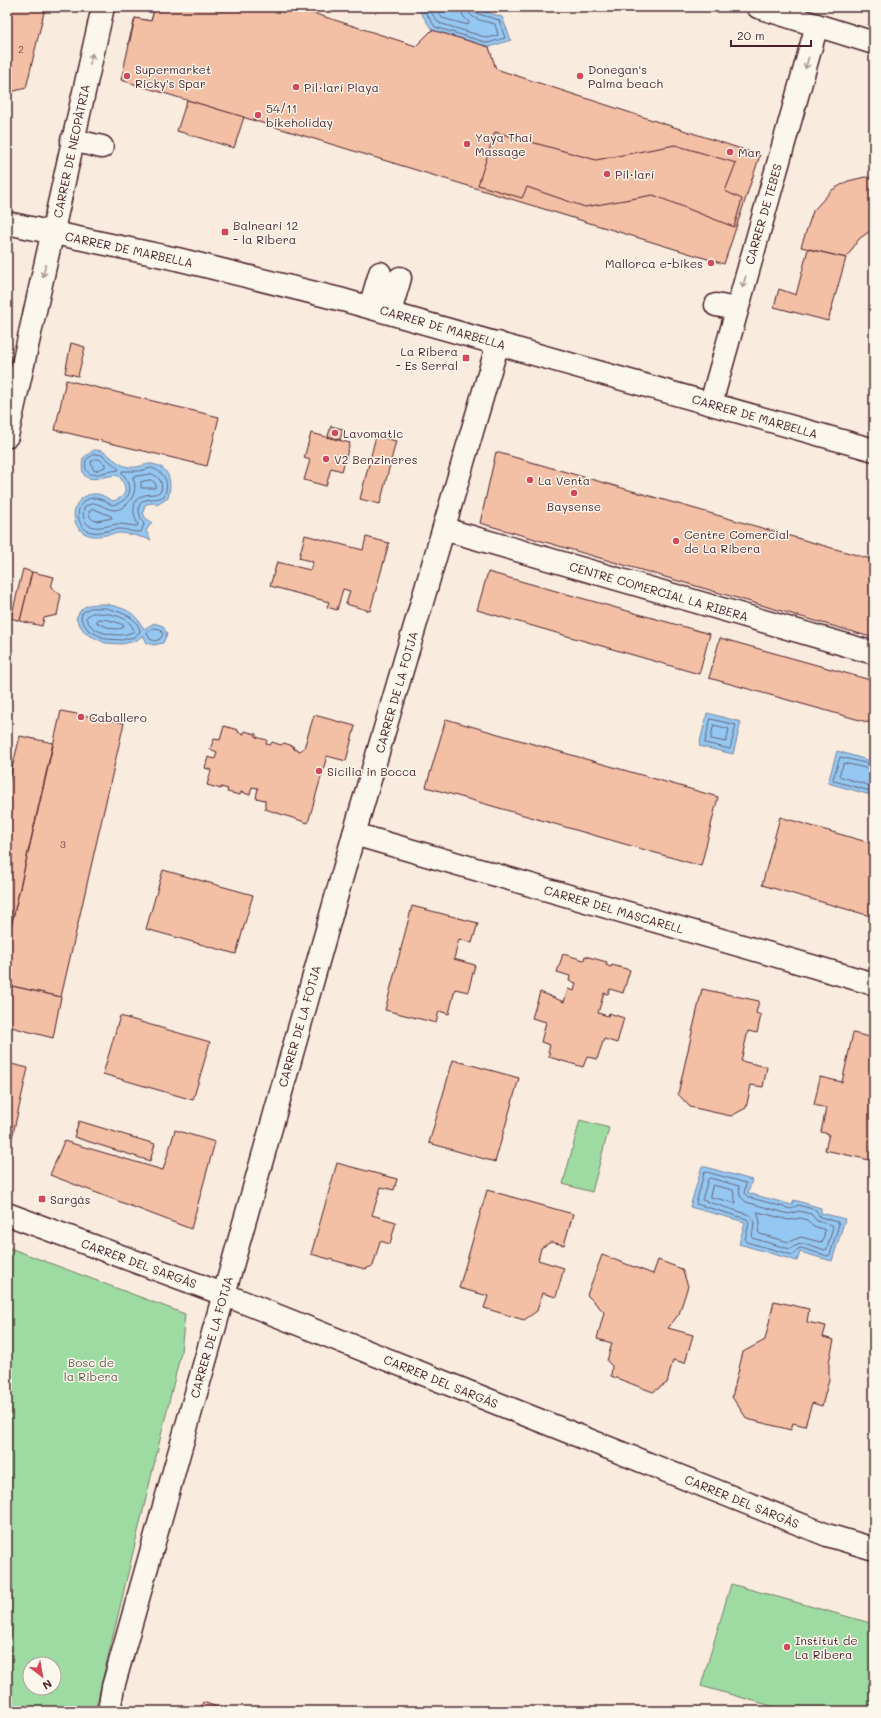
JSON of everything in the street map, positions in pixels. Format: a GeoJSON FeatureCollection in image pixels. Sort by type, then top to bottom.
{"type":"FeatureCollection","features":[{"type":"Feature","properties":{"kind":"street","name":"CARRER DE NEOPÀTRIA"},"geometry":{"type":"LineString","coordinates":[[7,436],[53,233],[58,164],[72,140],[103,7]]}},
{"type":"Feature","properties":{"kind":"street"},"geometry":{"type":"LineString","coordinates":[[758,7],[874,43]]}},
{"type":"Feature","properties":{"kind":"street","name":"CARRER DE TEBES"},"geometry":{"type":"LineString","coordinates":[[711,403],[726,307],[817,25]]}},
{"type":"Feature","properties":{"kind":"street"},"geometry":{"type":"LineString","coordinates":[[72,140],[102,147]]}},
{"type":"Feature","properties":{"kind":"street","name":"CARRER DE MARBELLA"},"geometry":{"type":"LineString","coordinates":[[7,223],[177,259],[380,309],[874,450]]}},
{"type":"Feature","properties":{"kind":"street"},"geometry":{"type":"LineString","coordinates":[[380,309],[390,275]]}},
{"type":"Feature","properties":{"kind":"street","name":"CARRER DE LA FOTJA"},"geometry":{"type":"LineString","coordinates":[[110,1711],[113,1687],[223,1294],[354,834],[498,343]]}},
{"type":"Feature","properties":{"kind":"street","name":"CENTRE COMERCIAL LA RIBERA"},"geometry":{"type":"LineString","coordinates":[[444,529],[874,653]]}},
{"type":"Feature","properties":{"kind":"street","name":"CARRER DEL MASCARELL"},"geometry":{"type":"LineString","coordinates":[[354,834],[874,984]]}},
{"type":"Feature","properties":{"kind":"street","name":"CARRER DEL SARGÀS"},"geometry":{"type":"LineString","coordinates":[[7,1214],[223,1294],[819,1532],[874,1549]]}},
{"type":"Feature","properties":{"kind":"green space"},"geometry":{"type":"Polygon","coordinates":[[[580,1120],[609,1128],[592,1192],[563,1184],[580,1120]]]}},
{"type":"Feature","properties":{"kind":"green space","name":"Bosc de la Ribera"},"geometry":{"type":"Polygon","coordinates":[[[7,1247],[185,1314],[181,1352],[95,1711],[7,1711],[7,1247]]]}},
{"type":"Feature","properties":{"kind":"green space","name":"Institut de La Ribera"},"geometry":{"type":"Polygon","coordinates":[[[731,1584],[874,1624],[874,1711],[789,1711],[701,1686],[731,1584]]]}},
{"type":"Feature","properties":{"kind":"water"},"geometry":{"type":"Polygon","coordinates":[[[423,7],[470,7],[502,17],[511,40],[489,47],[432,30],[419,10],[423,7]]]}},
{"type":"Feature","properties":{"kind":"water"},"geometry":{"type":"Polygon","coordinates":[[[94,450],[103,452],[125,466],[137,467],[152,464],[158,466],[166,472],[170,482],[168,498],[157,505],[154,503],[146,504],[143,512],[145,517],[152,522],[146,531],[151,540],[121,533],[93,536],[84,533],[75,523],[75,510],[81,499],[86,496],[96,494],[113,501],[122,497],[125,491],[124,484],[119,476],[94,479],[88,478],[84,475],[82,469],[83,458],[94,450]]]}},
{"type":"Feature","properties":{"kind":"water"},"geometry":{"type":"Polygon","coordinates":[[[106,604],[128,611],[136,618],[144,629],[154,623],[163,626],[167,634],[163,643],[154,645],[147,643],[143,635],[136,641],[122,644],[105,643],[85,633],[76,619],[78,614],[84,607],[106,604]]]}},
{"type":"Feature","properties":{"kind":"water"},"geometry":{"type":"Polygon","coordinates":[[[707,713],[741,722],[733,754],[699,746],[707,713]]]}},
{"type":"Feature","properties":{"kind":"water"},"geometry":{"type":"Polygon","coordinates":[[[837,751],[874,762],[874,796],[828,783],[837,751]]]}},
{"type":"Feature","properties":{"kind":"water"},"geometry":{"type":"Polygon","coordinates":[[[702,1166],[752,1180],[748,1193],[792,1205],[794,1200],[821,1208],[821,1213],[845,1219],[832,1261],[800,1252],[797,1261],[739,1244],[745,1222],[690,1207],[702,1166]]]}},
{"type":"Feature","properties":{"kind":"building"},"geometry":{"type":"Polygon","coordinates":[[[7,7],[61,7],[60,11],[45,8],[26,88],[7,93],[7,7]]]}},
{"type":"Feature","properties":{"kind":"building","name":"Pil·larí Playa"},"geometry":{"type":"Polygon","coordinates":[[[155,7],[237,7],[250,10],[309,77],[384,96],[365,153],[324,141],[328,130],[271,115],[214,52],[211,63],[128,44],[135,18],[151,21],[155,7]]]}},
{"type":"Feature","properties":{"kind":"building"},"geometry":{"type":"Polygon","coordinates":[[[155,7],[294,7],[416,46],[432,30],[489,47],[496,69],[760,155],[724,264],[121,80],[135,18],[151,21],[155,7]]]}},
{"type":"Feature","properties":{"kind":"building"},"geometry":{"type":"Polygon","coordinates":[[[187,100],[244,117],[234,148],[177,131],[187,100]]]}},
{"type":"Feature","properties":{"kind":"building","name":"Pil·larí"},"geometry":{"type":"Polygon","coordinates":[[[495,132],[596,160],[675,145],[736,163],[725,191],[742,199],[734,227],[653,195],[585,207],[527,187],[522,198],[478,185],[495,132]]]}},
{"type":"Feature","properties":{"kind":"building"},"geometry":{"type":"Polygon","coordinates":[[[865,177],[874,178],[874,228],[859,239],[846,258],[801,247],[813,211],[832,190],[848,181],[865,177]]]}},
{"type":"Feature","properties":{"kind":"building"},"geometry":{"type":"Polygon","coordinates":[[[808,249],[846,258],[828,321],[774,307],[779,289],[796,295],[808,249]]]}},
{"type":"Feature","properties":{"kind":"building"},"geometry":{"type":"Polygon","coordinates":[[[71,343],[85,347],[78,376],[65,373],[71,343]]]}},
{"type":"Feature","properties":{"kind":"building"},"geometry":{"type":"Polygon","coordinates":[[[66,380],[219,417],[207,466],[55,430],[66,380]]]}},
{"type":"Feature","properties":{"kind":"building","name":"Lavomatic"},"geometry":{"type":"Polygon","coordinates":[[[331,426],[343,429],[340,440],[328,436],[331,426]]]}},
{"type":"Feature","properties":{"kind":"building","name":"V2 Benzineres"},"geometry":{"type":"Polygon","coordinates":[[[311,433],[350,443],[342,471],[331,468],[326,486],[304,480],[310,460],[304,458],[311,433]]]}},
{"type":"Feature","properties":{"kind":"building","name":"V2 Benzineres"},"geometry":{"type":"Polygon","coordinates":[[[376,436],[396,441],[380,504],[360,499],[376,436]]]}},
{"type":"Feature","properties":{"kind":"building","name":"Centre Comercial de La Ribera"},"geometry":{"type":"Polygon","coordinates":[[[496,452],[874,560],[874,638],[480,523],[496,452]]]}},
{"type":"Feature","properties":{"kind":"building"},"geometry":{"type":"Polygon","coordinates":[[[305,535],[363,550],[366,537],[389,543],[370,611],[346,604],[350,591],[343,589],[337,610],[327,607],[329,602],[270,586],[277,562],[310,570],[313,562],[299,558],[305,535]]]}},
{"type":"Feature","properties":{"kind":"building"},"geometry":{"type":"Polygon","coordinates":[[[23,569],[32,572],[20,621],[11,618],[23,569]]]}},
{"type":"Feature","properties":{"kind":"building"},"geometry":{"type":"Polygon","coordinates":[[[32,572],[54,577],[51,587],[61,595],[57,615],[44,618],[42,626],[20,621],[32,572]]]}},
{"type":"Feature","properties":{"kind":"building"},"geometry":{"type":"Polygon","coordinates":[[[488,572],[710,634],[699,674],[477,610],[488,572]]]}},
{"type":"Feature","properties":{"kind":"building"},"geometry":{"type":"Polygon","coordinates":[[[720,638],[874,681],[874,724],[709,678],[720,638]]]}},
{"type":"Feature","properties":{"kind":"building"},"geometry":{"type":"Polygon","coordinates":[[[61,711],[124,723],[61,997],[7,985],[7,944],[61,711]]]}},
{"type":"Feature","properties":{"kind":"building"},"geometry":{"type":"Polygon","coordinates":[[[314,715],[355,726],[346,761],[327,756],[308,823],[265,809],[265,800],[256,798],[258,788],[252,787],[250,795],[241,792],[240,795],[227,792],[228,789],[221,787],[221,789],[207,785],[211,770],[205,768],[208,757],[215,759],[217,752],[210,749],[214,739],[220,740],[224,726],[238,730],[238,732],[244,734],[244,731],[256,734],[256,737],[267,740],[266,744],[270,745],[272,742],[281,745],[284,743],[293,746],[294,749],[300,751],[304,748],[314,715]]]}},
{"type":"Feature","properties":{"kind":"building"},"geometry":{"type":"Polygon","coordinates":[[[446,719],[718,797],[701,866],[426,787],[446,719]]]}},
{"type":"Feature","properties":{"kind":"building"},"geometry":{"type":"Polygon","coordinates":[[[20,736],[53,743],[7,944],[7,789],[20,736]]]}},
{"type":"Feature","properties":{"kind":"building"},"geometry":{"type":"Polygon","coordinates":[[[780,817],[874,844],[874,917],[762,885],[780,817]]]}},
{"type":"Feature","properties":{"kind":"building"},"geometry":{"type":"Polygon","coordinates":[[[163,870],[253,895],[236,954],[146,929],[163,870]]]}},
{"type":"Feature","properties":{"kind":"building"},"geometry":{"type":"Polygon","coordinates":[[[412,906],[478,923],[472,943],[459,939],[454,959],[475,965],[468,992],[455,989],[449,1014],[439,1011],[436,1023],[385,1010],[412,906]]]}},
{"type":"Feature","properties":{"kind":"building"},"geometry":{"type":"Polygon","coordinates":[[[563,954],[584,960],[585,956],[607,962],[606,965],[611,967],[612,965],[630,970],[623,993],[610,989],[608,994],[604,993],[598,1013],[608,1016],[609,1013],[624,1018],[617,1043],[604,1039],[597,1059],[587,1057],[583,1067],[549,1057],[550,1053],[548,1052],[550,1045],[541,1042],[546,1022],[532,1018],[540,992],[564,1002],[568,989],[574,991],[576,983],[569,981],[570,976],[557,972],[563,954]]]}},
{"type":"Feature","properties":{"kind":"building"},"geometry":{"type":"Polygon","coordinates":[[[7,985],[61,997],[53,1038],[7,1026],[7,985]]]}},
{"type":"Feature","properties":{"kind":"building"},"geometry":{"type":"Polygon","coordinates":[[[702,989],[759,1001],[756,1013],[761,1015],[757,1033],[748,1031],[741,1061],[767,1067],[763,1087],[751,1085],[746,1108],[731,1116],[690,1107],[678,1094],[702,989]]]}},
{"type":"Feature","properties":{"kind":"building"},"geometry":{"type":"Polygon","coordinates":[[[120,1016],[210,1042],[193,1100],[103,1074],[120,1016]]]}},
{"type":"Feature","properties":{"kind":"building"},"geometry":{"type":"Polygon","coordinates":[[[853,1033],[874,1038],[874,1161],[825,1150],[829,1134],[821,1132],[826,1108],[814,1105],[820,1077],[842,1082],[853,1033]]]}},
{"type":"Feature","properties":{"kind":"building"},"geometry":{"type":"Polygon","coordinates":[[[453,1060],[519,1078],[495,1162],[429,1143],[453,1060]]]}},
{"type":"Feature","properties":{"kind":"building"},"geometry":{"type":"Polygon","coordinates":[[[7,1063],[28,1068],[12,1138],[7,1136],[7,1063]]]}},
{"type":"Feature","properties":{"kind":"building"},"geometry":{"type":"Polygon","coordinates":[[[79,1121],[155,1144],[150,1161],[74,1137],[79,1121]]]}},
{"type":"Feature","properties":{"kind":"building"},"geometry":{"type":"Polygon","coordinates":[[[175,1130],[215,1142],[191,1229],[50,1175],[64,1141],[163,1170],[175,1130]]]}},
{"type":"Feature","properties":{"kind":"building"},"geometry":{"type":"Polygon","coordinates":[[[337,1163],[397,1179],[394,1190],[381,1187],[372,1215],[396,1222],[390,1244],[380,1241],[373,1266],[365,1269],[311,1254],[337,1163]]]}},
{"type":"Feature","properties":{"kind":"building"},"geometry":{"type":"Polygon","coordinates":[[[487,1190],[573,1214],[564,1245],[551,1242],[541,1248],[538,1260],[564,1268],[556,1297],[542,1293],[537,1311],[524,1320],[484,1308],[488,1296],[459,1288],[487,1190]]]}},
{"type":"Feature","properties":{"kind":"building"},"geometry":{"type":"Polygon","coordinates":[[[602,1255],[653,1274],[658,1260],[682,1269],[688,1286],[679,1314],[668,1328],[693,1335],[685,1363],[673,1360],[667,1383],[653,1392],[611,1376],[612,1366],[607,1361],[612,1343],[597,1339],[604,1312],[587,1295],[602,1255]]]}},
{"type":"Feature","properties":{"kind":"building"},"geometry":{"type":"Polygon","coordinates":[[[774,1301],[809,1309],[807,1322],[826,1326],[823,1337],[834,1340],[829,1362],[829,1379],[822,1406],[812,1403],[805,1426],[793,1423],[791,1430],[747,1419],[732,1397],[743,1352],[765,1340],[774,1301]]]}},
{"type":"Feature","properties":{"kind":"building"},"geometry":{"type":"Polygon","coordinates":[[[203,1702],[228,1711],[200,1711],[203,1702]]]}},
{"type":"Feature","properties":{"kind":"place","name":"Supermarket Ricky's Spar"},"geometry":{"type":"Point","coordinates":[127,76]}},
{"type":"Feature","properties":{"kind":"place","name":"Donegan's Palma beach"},"geometry":{"type":"Point","coordinates":[580,76]}},
{"type":"Feature","properties":{"kind":"place","name":"Pil·larí Playa"},"geometry":{"type":"Point","coordinates":[296,87]}},
{"type":"Feature","properties":{"kind":"place","name":"54/11 bikeholiday"},"geometry":{"type":"Point","coordinates":[258,115]}},
{"type":"Feature","properties":{"kind":"place","name":"Yaya Thai Massage"},"geometry":{"type":"Point","coordinates":[467,144]}},
{"type":"Feature","properties":{"kind":"place","name":"Mar"},"geometry":{"type":"Point","coordinates":[730,152]}},
{"type":"Feature","properties":{"kind":"place","name":"Pil·larí"},"geometry":{"type":"Point","coordinates":[607,174]}},
{"type":"Feature","properties":{"kind":"place","name":"Balneari 12 - la Ribera"},"geometry":{"type":"Point","coordinates":[225,232]}},
{"type":"Feature","properties":{"kind":"place","name":"Mallorca e-bikes"},"geometry":{"type":"Point","coordinates":[711,263]}},
{"type":"Feature","properties":{"kind":"place","name":"La Ribera - Es Serral"},"geometry":{"type":"Point","coordinates":[466,358]}},
{"type":"Feature","properties":{"kind":"place","name":"Lavomatic"},"geometry":{"type":"Point","coordinates":[335,433]}},
{"type":"Feature","properties":{"kind":"place","name":"V2 Benzineres"},"geometry":{"type":"Point","coordinates":[326,459]}},
{"type":"Feature","properties":{"kind":"place","name":"La Venta"},"geometry":{"type":"Point","coordinates":[530,480]}},
{"type":"Feature","properties":{"kind":"place","name":"Baysense"},"geometry":{"type":"Point","coordinates":[574,493]}},
{"type":"Feature","properties":{"kind":"place","name":"Centre Comercial de La Ribera"},"geometry":{"type":"Point","coordinates":[676,541]}},
{"type":"Feature","properties":{"kind":"place","name":"Caballero"},"geometry":{"type":"Point","coordinates":[81,717]}},
{"type":"Feature","properties":{"kind":"place","name":"Sicilia in Bocca"},"geometry":{"type":"Point","coordinates":[319,771]}},
{"type":"Feature","properties":{"kind":"place","name":"Sargàs"},"geometry":{"type":"Point","coordinates":[42,1199]}},
{"type":"Feature","properties":{"kind":"place","name":"Institut de La Ribera"},"geometry":{"type":"Point","coordinates":[787,1647]}}]}
